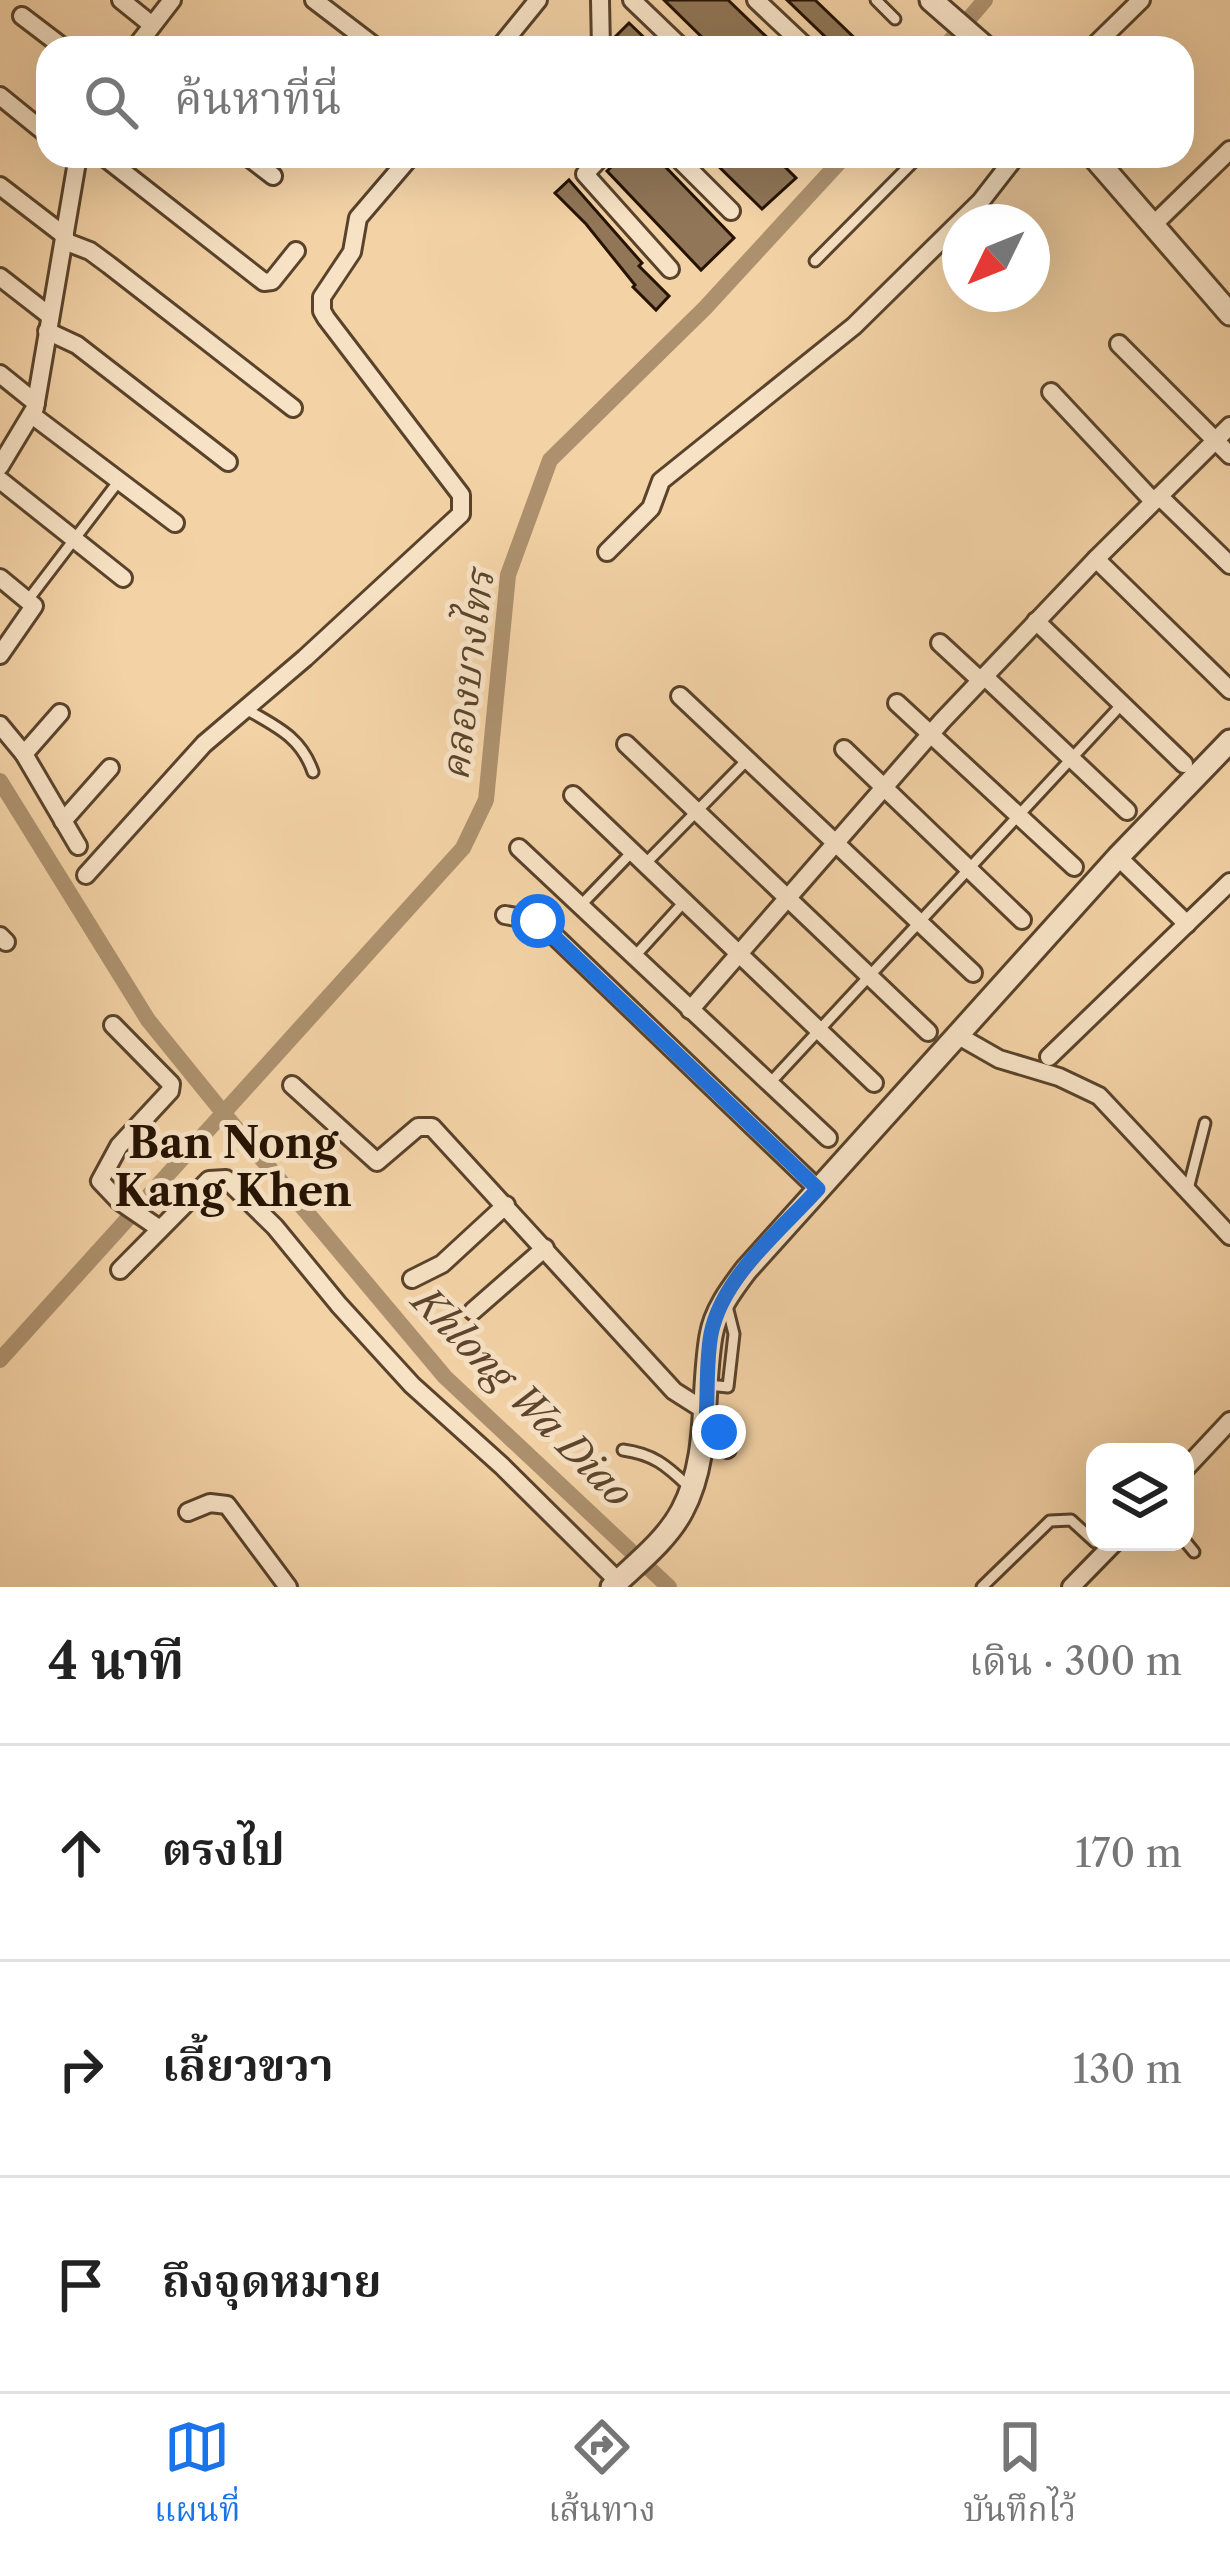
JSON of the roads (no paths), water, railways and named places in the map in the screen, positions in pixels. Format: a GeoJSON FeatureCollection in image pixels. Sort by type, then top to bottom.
{"type":"FeatureCollection","features":[{"type":"Feature","properties":{"kind":"street"},"geometry":{"type":"LineString","coordinates":[[121,0],[152,26]]}},
{"type":"Feature","properties":{"kind":"street"},"geometry":{"type":"LineString","coordinates":[[144,36],[172,0]]}},
{"type":"Feature","properties":{"kind":"street"},"geometry":{"type":"LineString","coordinates":[[314,0],[361,36]]}},
{"type":"Feature","properties":{"kind":"street"},"geometry":{"type":"LineString","coordinates":[[509,36],[538,0]]}},
{"type":"Feature","properties":{"kind":"street"},"geometry":{"type":"LineString","coordinates":[[600,0],[601,36]]}},
{"type":"Feature","properties":{"kind":"street"},"geometry":{"type":"LineString","coordinates":[[632,0],[670,36]]}},
{"type":"Feature","properties":{"kind":"street"},"geometry":{"type":"LineString","coordinates":[[756,0],[794,36]]}},
{"type":"Feature","properties":{"kind":"street"},"geometry":{"type":"LineString","coordinates":[[1104,36],[1141,0]]}},
{"type":"Feature","properties":{"kind":"street"},"geometry":{"type":"LineString","coordinates":[[939,7],[972,36]]}},
{"type":"Feature","properties":{"kind":"street"},"geometry":{"type":"LineString","coordinates":[[22,16],[48,36]]}},
{"type":"Feature","properties":{"kind":"street"},"geometry":{"type":"LineString","coordinates":[[0,96],[36,125]]}},
{"type":"Feature","properties":{"kind":"street"},"geometry":{"type":"LineString","coordinates":[[1152,226],[1230,150]]}},
{"type":"Feature","properties":{"kind":"street"},"geometry":{"type":"LineString","coordinates":[[0,466],[34,409],[75,168]]}},
{"type":"Feature","properties":{"kind":"street"},"geometry":{"type":"LineString","coordinates":[[118,168],[264,282],[272,280],[296,251]]}},
{"type":"Feature","properties":{"kind":"street"},"geometry":{"type":"LineString","coordinates":[[263,168],[273,176]]}},
{"type":"Feature","properties":{"kind":"street"},"geometry":{"type":"LineString","coordinates":[[86,875],[204,744],[461,514],[460,495],[322,311],[326,288],[352,252],[358,218],[401,168]]}},
{"type":"Feature","properties":{"kind":"street"},"geometry":{"type":"LineString","coordinates":[[591,168],[585,174],[670,269]]}},
{"type":"Feature","properties":{"kind":"street"},"geometry":{"type":"LineString","coordinates":[[688,168],[731,212]]}},
{"type":"Feature","properties":{"kind":"street"},"geometry":{"type":"LineString","coordinates":[[607,552],[651,508],[661,481],[854,326],[981,201],[1007,168]]}},
{"type":"Feature","properties":{"kind":"street"},"geometry":{"type":"LineString","coordinates":[[1103,168],[1230,314]]}},
{"type":"Feature","properties":{"kind":"street"},"geometry":{"type":"LineString","coordinates":[[0,186],[293,408]]}},
{"type":"Feature","properties":{"kind":"street"},"geometry":{"type":"LineString","coordinates":[[0,278],[49,323],[227,462]]}},
{"type":"Feature","properties":{"kind":"street"},"geometry":{"type":"LineString","coordinates":[[1119,344],[1230,454]]}},
{"type":"Feature","properties":{"kind":"street"},"geometry":{"type":"LineString","coordinates":[[0,374],[118,482],[175,523]]}},
{"type":"Feature","properties":{"kind":"street"},"geometry":{"type":"LineString","coordinates":[[1051,392],[1230,565]]}},
{"type":"Feature","properties":{"kind":"street"},"geometry":{"type":"LineString","coordinates":[[690,1010],[982,678],[1230,426]]}},
{"type":"Feature","properties":{"kind":"street"},"geometry":{"type":"LineString","coordinates":[[0,480],[123,578]]}},
{"type":"Feature","properties":{"kind":"street"},"geometry":{"type":"LineString","coordinates":[[1096,559],[1230,690]]}},
{"type":"Feature","properties":{"kind":"street"},"geometry":{"type":"LineString","coordinates":[[0,578],[34,606],[0,655]]}},
{"type":"Feature","properties":{"kind":"street"},"geometry":{"type":"LineString","coordinates":[[1036,621],[1184,764]]}},
{"type":"Feature","properties":{"kind":"street"},"geometry":{"type":"LineString","coordinates":[[940,643],[1127,811]]}},
{"type":"Feature","properties":{"kind":"street"},"geometry":{"type":"LineString","coordinates":[[680,696],[973,974]]}},
{"type":"Feature","properties":{"kind":"street"},"geometry":{"type":"LineString","coordinates":[[897,703],[1075,867]]}},
{"type":"Feature","properties":{"kind":"street"},"geometry":{"type":"LineString","coordinates":[[24,754],[60,713]]}},
{"type":"Feature","properties":{"kind":"street"},"geometry":{"type":"LineString","coordinates":[[0,725],[24,754],[78,846]]}},
{"type":"Feature","properties":{"kind":"street"},"geometry":{"type":"LineString","coordinates":[[120,1270],[153,1226],[209,1180],[226,1179],[275,1227],[412,1385],[619,1580],[681,1514],[692,1489],[706,1416],[711,1335],[724,1299],[1118,857],[1230,741]]}},
{"type":"Feature","properties":{"kind":"street"},"geometry":{"type":"LineString","coordinates":[[626,744],[928,1032]]}},
{"type":"Feature","properties":{"kind":"street"},"geometry":{"type":"LineString","coordinates":[[844,749],[1022,920]]}},
{"type":"Feature","properties":{"kind":"street"},"geometry":{"type":"LineString","coordinates":[[64,821],[110,767]]}},
{"type":"Feature","properties":{"kind":"street"},"geometry":{"type":"LineString","coordinates":[[573,795],[874,1083]]}},
{"type":"Feature","properties":{"kind":"street"},"geometry":{"type":"LineString","coordinates":[[519,848],[828,1138]]}},
{"type":"Feature","properties":{"kind":"street"},"geometry":{"type":"LineString","coordinates":[[1118,857],[1186,924]]}},
{"type":"Feature","properties":{"kind":"street"},"geometry":{"type":"LineString","coordinates":[[1049,1057],[1230,883]]}},
{"type":"Feature","properties":{"kind":"street"},"geometry":{"type":"LineString","coordinates":[[505,914],[538,921],[818,1189]]}},
{"type":"Feature","properties":{"kind":"street"},"geometry":{"type":"LineString","coordinates":[[113,1025],[171,1084],[101,1174],[104,1187],[153,1226]]}},
{"type":"Feature","properties":{"kind":"street"},"geometry":{"type":"LineString","coordinates":[[957,1036],[1000,1059],[1059,1077],[1099,1096],[1230,1236]]}},
{"type":"Feature","properties":{"kind":"street"},"geometry":{"type":"LineString","coordinates":[[292,1085],[376,1162],[418,1127],[431,1127],[674,1391],[706,1416],[728,1448]]}},
{"type":"Feature","properties":{"kind":"street"},"geometry":{"type":"LineString","coordinates":[[412,1279],[442,1264],[506,1205]]}},
{"type":"Feature","properties":{"kind":"street"},"geometry":{"type":"LineString","coordinates":[[473,1312],[545,1248]]}},
{"type":"Feature","properties":{"kind":"street"},"geometry":{"type":"LineString","coordinates":[[1194,1459],[1230,1421]]}},
{"type":"Feature","properties":{"kind":"street"},"geometry":{"type":"LineString","coordinates":[[188,1512],[220,1501],[227,1505],[288,1587]]}},
{"type":"Feature","properties":{"kind":"street"},"geometry":{"type":"LineString","coordinates":[[1071,1587],[1098,1551]]}},
{"type":"Feature","properties":{"kind":"lane"},"geometry":{"type":"LineString","coordinates":[[876,0],[895,19]]}},
{"type":"Feature","properties":{"kind":"lane"},"geometry":{"type":"LineString","coordinates":[[815,261],[907,168]]}},
{"type":"Feature","properties":{"kind":"lane"},"geometry":{"type":"LineString","coordinates":[[28,599],[118,482]]}},
{"type":"Feature","properties":{"kind":"lane"},"geometry":{"type":"LineString","coordinates":[[769,1084],[1123,704]]}},
{"type":"Feature","properties":{"kind":"lane"},"geometry":{"type":"LineString","coordinates":[[245,709],[297,739],[313,772]]}},
{"type":"Feature","properties":{"kind":"lane"},"geometry":{"type":"LineString","coordinates":[[580,906],[697,813],[747,760]]}},
{"type":"Feature","properties":{"kind":"lane"},"geometry":{"type":"LineString","coordinates":[[634,956],[684,902]]}},
{"type":"Feature","properties":{"kind":"lane"},"geometry":{"type":"LineString","coordinates":[[1186,1193],[1205,1123]]}},
{"type":"Feature","properties":{"kind":"lane"},"geometry":{"type":"LineString","coordinates":[[623,1450],[648,1453],[692,1489]]}},
{"type":"Feature","properties":{"kind":"lane"},"geometry":{"type":"LineString","coordinates":[[982,1587],[1050,1521],[1061,1517],[1086,1531]]}},
{"type":"Feature","properties":{"kind":"waterway","name":"คลองบางไทร"},"geometry":{"type":"LineString","coordinates":[[954,36],[985,0]]}},
{"type":"Feature","properties":{"kind":"waterway","name":"คลองบางไทร"},"geometry":{"type":"LineString","coordinates":[[0,1360],[463,848],[486,800],[508,575],[550,460],[705,308],[834,168]]}},
{"type":"Feature","properties":{"kind":"waterway","name":"Khlong Wa Diao"},"geometry":{"type":"LineString","coordinates":[[0,781],[148,1020],[225,1115],[445,1377],[669,1587]]}},
{"type":"Feature","properties":{"kind":"district","name":"Ban Nong Kang Khen"},"geometry":{"type":"Point","coordinates":[233,1167]}}]}
